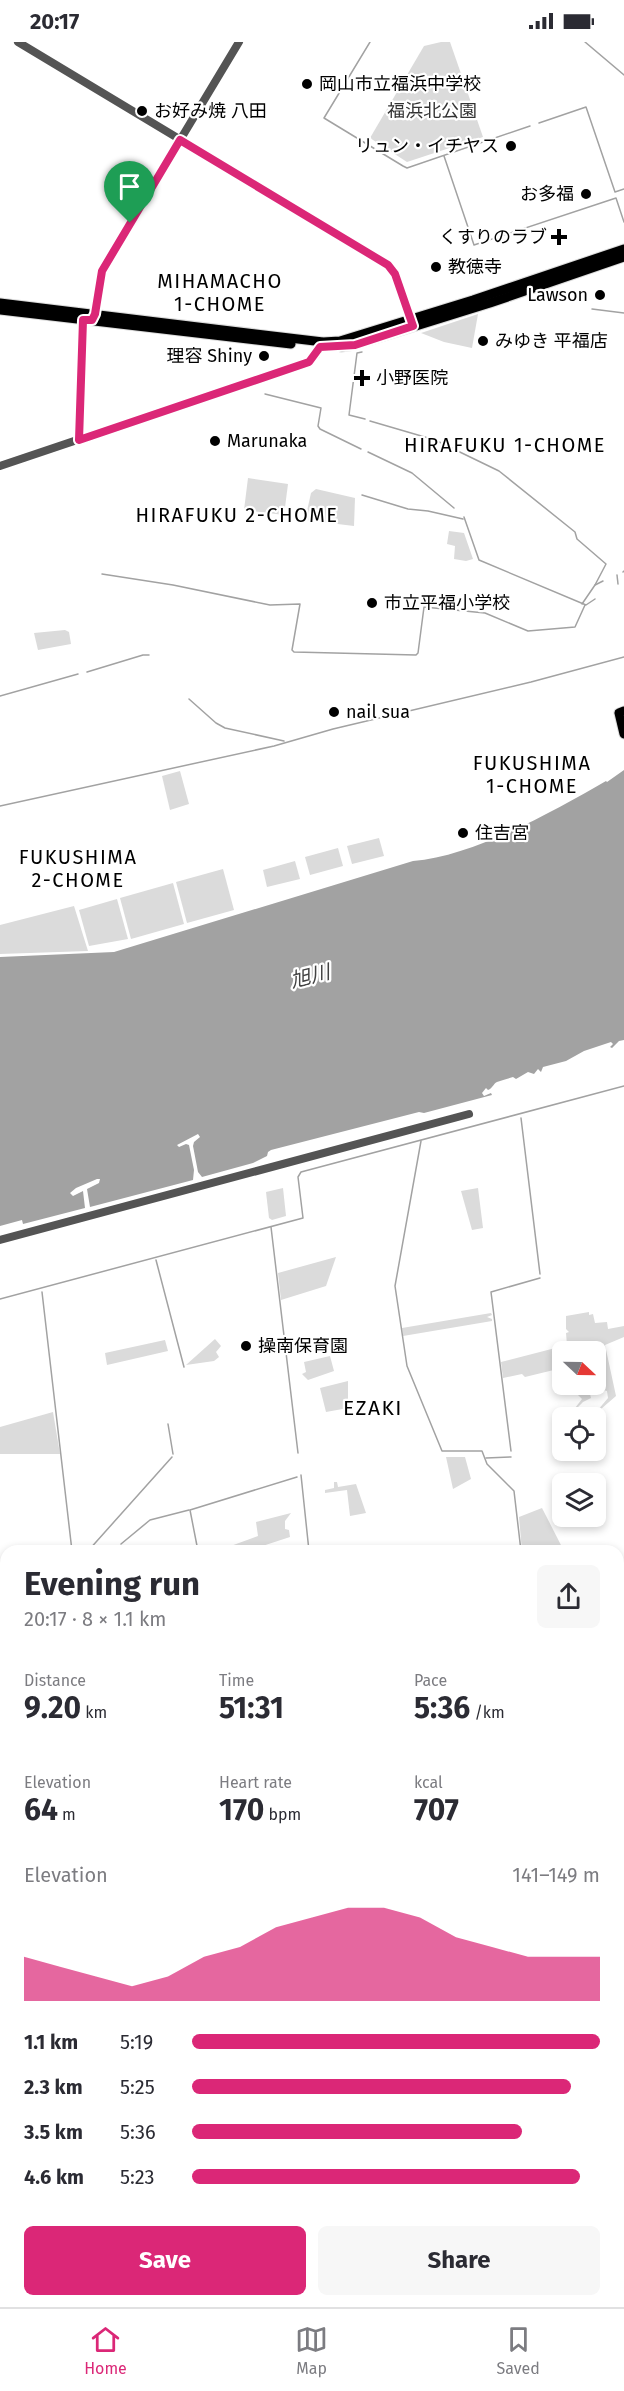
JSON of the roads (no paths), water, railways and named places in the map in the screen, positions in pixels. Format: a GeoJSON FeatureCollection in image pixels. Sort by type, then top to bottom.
{"type":"FeatureCollection","features":[{"type":"Feature","properties":{"kind":"main road"},"geometry":{"type":"LineString","coordinates":[[412,323],[624,249]]}},
{"type":"Feature","properties":{"kind":"main road"},"geometry":{"type":"LineString","coordinates":[[0,310],[89,317],[321,344],[349,340],[490,303],[624,257]]}},
{"type":"Feature","properties":{"kind":"main road"},"geometry":{"type":"LineString","coordinates":[[0,303],[89,317]]}},
{"type":"Feature","properties":{"kind":"main road"},"geometry":{"type":"LineString","coordinates":[[624,711],[618,713],[624,734]]}},
{"type":"Feature","properties":{"kind":"street"},"geometry":{"type":"LineString","coordinates":[[18,42],[388,265],[395,274],[412,323]]}},
{"type":"Feature","properties":{"kind":"street"},"geometry":{"type":"LineString","coordinates":[[79,440],[89,317],[102,271],[239,42]]}},
{"type":"Feature","properties":{"kind":"street"},"geometry":{"type":"LineString","coordinates":[[0,466],[309,362],[321,344]]}},
{"type":"Feature","properties":{"kind":"street"},"geometry":{"type":"LineString","coordinates":[[0,1240],[469,1114]]}},
{"type":"Feature","properties":{"kind":"water","name":"旭川"},"geometry":{"type":"Polygon","coordinates":[[[624,770],[624,1040],[619,1041],[612,1048],[610,1047],[613,1044],[611,1042],[584,1051],[566,1061],[543,1067],[541,1072],[538,1069],[534,1074],[528,1072],[516,1079],[513,1077],[499,1081],[482,1093],[484,1096],[491,1093],[492,1095],[271,1150],[267,1156],[253,1163],[202,1177],[198,1172],[193,1146],[200,1137],[198,1134],[177,1145],[179,1147],[189,1145],[194,1170],[193,1180],[90,1207],[87,1189],[99,1183],[100,1179],[97,1179],[70,1193],[73,1196],[83,1191],[85,1208],[23,1224],[22,1220],[0,1226],[0,957],[114,952],[413,861],[461,851],[537,819],[607,782],[624,770]]]}},
{"type":"Feature","properties":{"kind":"waterway"},"geometry":{"type":"LineString","coordinates":[[370,42],[324,118],[403,166],[407,168],[530,126]]}},
{"type":"Feature","properties":{"kind":"waterway"},"geometry":{"type":"LineString","coordinates":[[585,42],[624,75]]}},
{"type":"Feature","properties":{"kind":"waterway"},"geometry":{"type":"LineString","coordinates":[[539,123],[586,107],[615,192],[624,189]]}},
{"type":"Feature","properties":{"kind":"waterway"},"geometry":{"type":"LineString","coordinates":[[444,156],[474,245],[616,198],[624,222]]}},
{"type":"Feature","properties":{"kind":"waterway"},"geometry":{"type":"LineString","coordinates":[[592,309],[624,313]]}},
{"type":"Feature","properties":{"kind":"waterway"},"geometry":{"type":"LineString","coordinates":[[362,352],[357,353],[349,415],[365,419]]}},
{"type":"Feature","properties":{"kind":"waterway"},"geometry":{"type":"LineString","coordinates":[[265,394],[321,408],[318,426],[320,429],[361,449]]}},
{"type":"Feature","properties":{"kind":"waterway"},"geometry":{"type":"LineString","coordinates":[[370,421],[435,440],[499,471],[575,532],[577,539],[606,564],[595,585]]}},
{"type":"Feature","properties":{"kind":"waterway"},"geometry":{"type":"LineString","coordinates":[[368,452],[412,473],[454,508]]}},
{"type":"Feature","properties":{"kind":"waterway"},"geometry":{"type":"LineString","coordinates":[[362,495],[408,509],[463,519]]}},
{"type":"Feature","properties":{"kind":"waterway"},"geometry":{"type":"LineString","coordinates":[[464,517],[479,560],[586,605],[595,599]]}},
{"type":"Feature","properties":{"kind":"waterway"},"geometry":{"type":"LineString","coordinates":[[102,574],[173,585],[270,605],[300,604],[292,650],[294,652],[416,655],[424,607],[485,613],[528,631],[575,627],[585,605]]}},
{"type":"Feature","properties":{"kind":"waterway"},"geometry":{"type":"LineString","coordinates":[[617,575],[618,584]]}},
{"type":"Feature","properties":{"kind":"waterway"},"geometry":{"type":"LineString","coordinates":[[582,604],[595,585],[603,581]]}},
{"type":"Feature","properties":{"kind":"waterway"},"geometry":{"type":"LineString","coordinates":[[87,672],[149,655]]}},
{"type":"Feature","properties":{"kind":"waterway"},"geometry":{"type":"LineString","coordinates":[[0,806],[274,746],[333,729],[531,682],[624,657]]}},
{"type":"Feature","properties":{"kind":"waterway"},"geometry":{"type":"LineString","coordinates":[[0,696],[78,674]]}},
{"type":"Feature","properties":{"kind":"waterway"},"geometry":{"type":"LineString","coordinates":[[189,699],[225,728],[284,741]]}},
{"type":"Feature","properties":{"kind":"waterway"},"geometry":{"type":"LineString","coordinates":[[0,1299],[303,1218],[298,1177],[301,1172],[624,1086]]}},
{"type":"Feature","properties":{"kind":"waterway"},"geometry":{"type":"LineString","coordinates":[[521,1118],[540,1274]]}},
{"type":"Feature","properties":{"kind":"waterway"},"geometry":{"type":"LineString","coordinates":[[421,1141],[395,1286],[407,1366],[442,1451],[482,1451],[487,1464],[514,1491],[520,1545]]}},
{"type":"Feature","properties":{"kind":"waterway"},"geometry":{"type":"LineString","coordinates":[[271,1227],[298,1453]]}},
{"type":"Feature","properties":{"kind":"waterway"},"geometry":{"type":"LineString","coordinates":[[156,1260],[184,1367]]}},
{"type":"Feature","properties":{"kind":"waterway"},"geometry":{"type":"LineString","coordinates":[[511,1451],[491,1292],[540,1278]]}},
{"type":"Feature","properties":{"kind":"waterway"},"geometry":{"type":"LineString","coordinates":[[42,1292],[71,1545]]}},
{"type":"Feature","properties":{"kind":"waterway"},"geometry":{"type":"LineString","coordinates":[[168,1424],[173,1454]]}},
{"type":"Feature","properties":{"kind":"waterway"},"geometry":{"type":"LineString","coordinates":[[93,1545],[172,1457]]}},
{"type":"Feature","properties":{"kind":"waterway"},"geometry":{"type":"LineString","coordinates":[[486,1458],[511,1457]]}},
{"type":"Feature","properties":{"kind":"waterway"},"geometry":{"type":"LineString","coordinates":[[301,1475],[308,1545]]}},
{"type":"Feature","properties":{"kind":"waterway"},"geometry":{"type":"LineString","coordinates":[[197,1545],[190,1510],[297,1477]]}},
{"type":"Feature","properties":{"kind":"waterway"},"geometry":{"type":"LineString","coordinates":[[121,1544],[150,1520],[189,1510]]}},
{"type":"Feature","properties":{"kind":"place","name":"岡山市立福浜中学校"},"geometry":{"type":"Point","coordinates":[307,84]}},
{"type":"Feature","properties":{"kind":"place","name":"お好み焼 八田"},"geometry":{"type":"Point","coordinates":[142,111]}},
{"type":"Feature","properties":{"kind":"place","name":"リュン・イチヤス"},"geometry":{"type":"Point","coordinates":[511,146]}},
{"type":"Feature","properties":{"kind":"place","name":"お多福"},"geometry":{"type":"Point","coordinates":[586,194]}},
{"type":"Feature","properties":{"kind":"place","name":"くすりのラブ"},"geometry":{"type":"Point","coordinates":[559,237]}},
{"type":"Feature","properties":{"kind":"place","name":"教徳寺"},"geometry":{"type":"Point","coordinates":[436,267]}},
{"type":"Feature","properties":{"kind":"place","name":"Lawson"},"geometry":{"type":"Point","coordinates":[600,295]}},
{"type":"Feature","properties":{"kind":"place","name":"みゆき 平福店"},"geometry":{"type":"Point","coordinates":[483,341]}},
{"type":"Feature","properties":{"kind":"place","name":"理容 Shiny"},"geometry":{"type":"Point","coordinates":[264,356]}},
{"type":"Feature","properties":{"kind":"place","name":"小野医院"},"geometry":{"type":"Point","coordinates":[362,378]}},
{"type":"Feature","properties":{"kind":"place","name":"Marunaka"},"geometry":{"type":"Point","coordinates":[215,441]}},
{"type":"Feature","properties":{"kind":"place","name":"市立平福小学校"},"geometry":{"type":"Point","coordinates":[372,603]}},
{"type":"Feature","properties":{"kind":"place","name":"nail sua"},"geometry":{"type":"Point","coordinates":[334,712]}},
{"type":"Feature","properties":{"kind":"place","name":"住吉宮"},"geometry":{"type":"Point","coordinates":[463,833]}},
{"type":"Feature","properties":{"kind":"place","name":"操南保育園"},"geometry":{"type":"Point","coordinates":[246,1346]}},
{"type":"Feature","properties":{"kind":"district","name":"MIHAMACHO 1-CHOME"},"geometry":{"type":"Point","coordinates":[220,292]}},
{"type":"Feature","properties":{"kind":"district","name":"HIRAFUKU 1-CHOME"},"geometry":{"type":"Point","coordinates":[505,445]}},
{"type":"Feature","properties":{"kind":"district","name":"HIRAFUKU 2-CHOME"},"geometry":{"type":"Point","coordinates":[237,515]}},
{"type":"Feature","properties":{"kind":"district","name":"FUKUSHIMA 1-CHOME"},"geometry":{"type":"Point","coordinates":[532,774]}},
{"type":"Feature","properties":{"kind":"district","name":"FUKUSHIMA 2-CHOME"},"geometry":{"type":"Point","coordinates":[78,868]}},
{"type":"Feature","properties":{"kind":"district","name":"EZAKI"},"geometry":{"type":"Point","coordinates":[373,1408]}},
{"type":"Feature","properties":{"kind":"park label","name":"福浜北公園"},"geometry":{"type":"Point","coordinates":[432,111]}}]}
